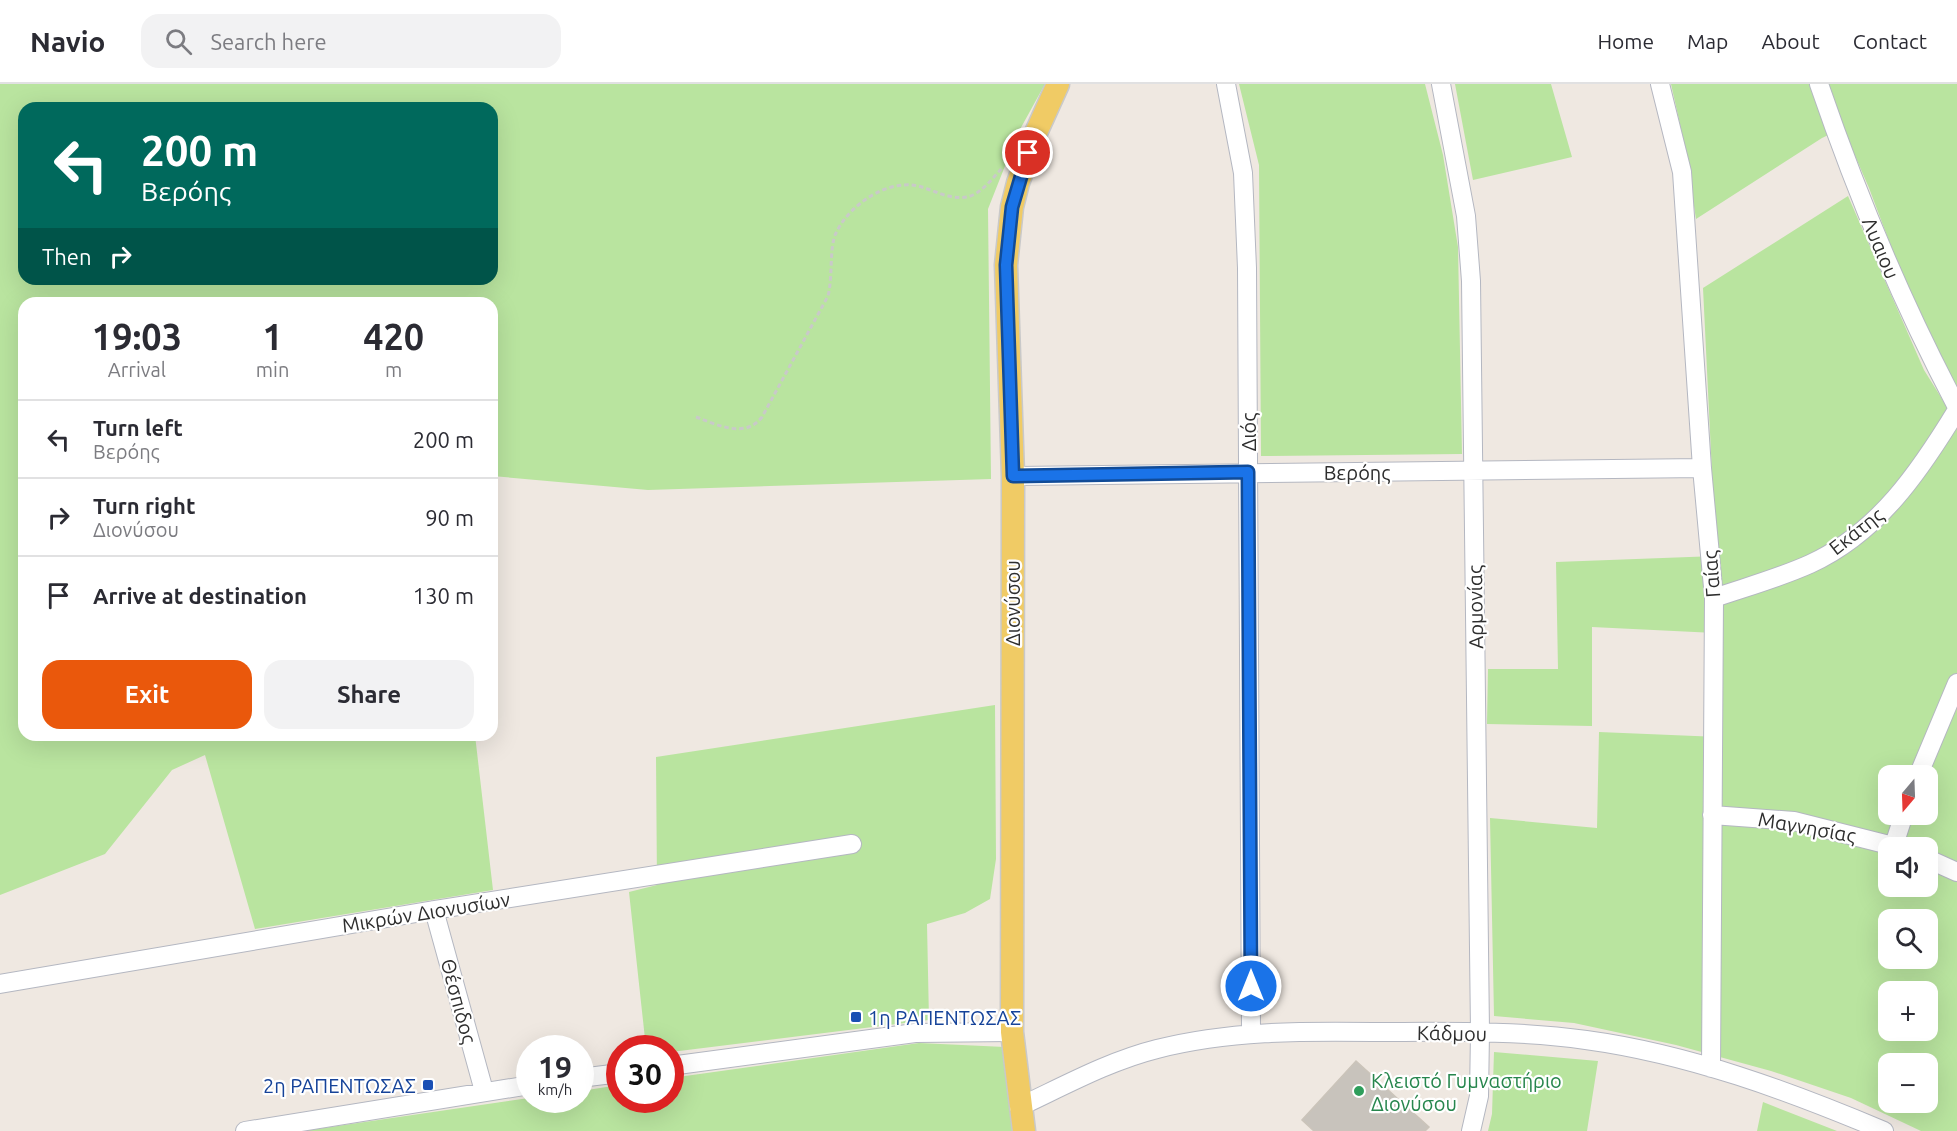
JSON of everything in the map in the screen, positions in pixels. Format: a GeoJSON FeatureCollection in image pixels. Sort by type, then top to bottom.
{"type":"FeatureCollection","features":[{"type":"Feature","properties":{"kind":"main road","name":"Διονύσου"},"geometry":{"type":"LineString","coordinates":[[1024,1131],[1019,1107],[1012,1032],[1013,476],[1007,305],[1008,235],[1018,183],[1058,84]]}},
{"type":"Feature","properties":{"kind":"street","name":"Διός"},"geometry":{"type":"LineString","coordinates":[[1226,84],[1243,173],[1247,268],[1251,1033]]}},
{"type":"Feature","properties":{"kind":"street","name":"Αρμονίας"},"geometry":{"type":"LineString","coordinates":[[1442,84],[1464,206],[1471,281],[1480,1032],[1479,1096],[1471,1131]]}},
{"type":"Feature","properties":{"kind":"street","name":"Γαίας"},"geometry":{"type":"LineString","coordinates":[[1660,84],[1682,172],[1702,468],[1714,598],[1711,1068]]}},
{"type":"Feature","properties":{"kind":"street","name":"Λυαιου"},"geometry":{"type":"LineString","coordinates":[[1819,84],[1858,195],[1920,338],[1957,408]]}},
{"type":"Feature","properties":{"kind":"street","name":"Εκάτης"},"geometry":{"type":"LineString","coordinates":[[1714,598],[1774,579],[1812,563],[1858,535],[1893,502],[1924,464],[1957,408]]}},
{"type":"Feature","properties":{"kind":"street","name":"Βερόης"},"geometry":{"type":"LineString","coordinates":[[1013,476],[1702,468]]}},
{"type":"Feature","properties":{"kind":"street"},"geometry":{"type":"LineString","coordinates":[[1923,765],[1957,683]]}},
{"type":"Feature","properties":{"kind":"street","name":"Μαγνησίας"},"geometry":{"type":"LineString","coordinates":[[1712,815],[1794,821],[1878,841]]}},
{"type":"Feature","properties":{"kind":"street","name":"Μικρών Διονυσίων"},"geometry":{"type":"LineString","coordinates":[[0,984],[434,910],[852,844]]}},
{"type":"Feature","properties":{"kind":"street"},"geometry":{"type":"LineString","coordinates":[[1938,863],[1957,872]]}},
{"type":"Feature","properties":{"kind":"street","name":"Θέσπιδος"},"geometry":{"type":"LineString","coordinates":[[434,910],[484,1091]]}},
{"type":"Feature","properties":{"kind":"street"},"geometry":{"type":"LineString","coordinates":[[684,1064],[915,1033],[1012,1032]]}},
{"type":"Feature","properties":{"kind":"street","name":"Κάδμου"},"geometry":{"type":"LineString","coordinates":[[1019,1107],[1112,1064],[1154,1049],[1199,1039],[1251,1033],[1480,1032],[1585,1040],[1628,1047],[1711,1068],[1814,1101],[1884,1131]]}},
{"type":"Feature","properties":{"kind":"street"},"geometry":{"type":"LineString","coordinates":[[245,1131],[516,1087]]}},
{"type":"Feature","properties":{"kind":"path"},"geometry":{"type":"LineString","coordinates":[[696,417],[727,428],[742,429],[755,426],[762,417],[828,296],[832,281],[835,234],[843,220],[863,202],[896,185],[917,186],[952,197],[969,196],[983,188],[1006,164]]}},
{"type":"Feature","properties":{"kind":"green space"},"geometry":{"type":"Polygon","coordinates":[[[0,84],[1045,84],[1018,133],[988,209],[991,479],[648,490],[498,477],[498,297],[18,297],[18,741],[476,741],[493,890],[255,929],[205,755],[172,770],[105,854],[0,895],[0,84]]]}},
{"type":"Feature","properties":{"kind":"green space"},"geometry":{"type":"Polygon","coordinates":[[[1239,84],[1425,84],[1443,155],[1458,247],[1462,454],[1261,456],[1259,165],[1239,84]]]}},
{"type":"Feature","properties":{"kind":"green space"},"geometry":{"type":"Polygon","coordinates":[[[1455,84],[1551,84],[1572,157],[1473,180],[1455,84]]]}},
{"type":"Feature","properties":{"kind":"green space"},"geometry":{"type":"Polygon","coordinates":[[[1671,84],[1957,84],[1957,389],[1926,339],[1869,188],[1843,128],[1822,138],[1696,219],[1684,142],[1671,84]]]}},
{"type":"Feature","properties":{"kind":"green space"},"geometry":{"type":"Polygon","coordinates":[[[1848,196],[1924,370],[1957,423],[1957,1131],[1921,1131],[1883,1113],[1938,1113],[1938,1053],[1878,1053],[1878,1111],[1851,1098],[1771,1071],[1676,1045],[1574,1023],[1494,1016],[1490,818],[1597,828],[1599,732],[1719,737],[1715,633],[1592,627],[1592,726],[1487,724],[1488,669],[1558,669],[1556,562],[1716,556],[1703,288],[1848,196]]]}},
{"type":"Feature","properties":{"kind":"green space"},"geometry":{"type":"Polygon","coordinates":[[[995,705],[996,859],[990,899],[965,913],[927,924],[929,1020],[684,1050],[684,1035],[645,1035],[629,892],[657,885],[656,757],[995,705]]]}},
{"type":"Feature","properties":{"kind":"green space"},"geometry":{"type":"Polygon","coordinates":[[[919,1043],[1005,1047],[1013,1131],[303,1131],[516,1100],[516,1113],[594,1113],[594,1089],[606,1087],[606,1113],[684,1113],[684,1076],[919,1043]]]}},
{"type":"Feature","properties":{"kind":"green space"},"geometry":{"type":"Polygon","coordinates":[[[1494,1052],[1598,1061],[1587,1131],[1488,1131],[1492,1114],[1494,1052]]]}},
{"type":"Feature","properties":{"kind":"green space"},"geometry":{"type":"Polygon","coordinates":[[[1763,1102],[1837,1131],[1757,1131],[1763,1102]]]}},
{"type":"Feature","properties":{"kind":"building","name":"Κλειστό Γυμναστήριο Διονύσου"},"geometry":{"type":"Polygon","coordinates":[[[1356,1061],[1429,1127],[1425,1131],[1314,1131],[1302,1120],[1356,1061]]]}},
{"type":"Feature","properties":{"kind":"place","name":"1η ΡΑΠΕΝΤΩΣΑΣ"},"geometry":{"type":"Point","coordinates":[856,1017]}},
{"type":"Feature","properties":{"kind":"place","name":"2η ΡΑΠΕΝΤΩΣΑΣ"},"geometry":{"type":"Point","coordinates":[428,1085]}},
{"type":"Feature","properties":{"kind":"place","name":"Κλειστό Γυμναστήριο Διονύσου"},"geometry":{"type":"Point","coordinates":[1359,1091]}},
{"type":"Feature","properties":{"kind":"route"},"geometry":{"type":"LineString","coordinates":[[1028,153],[1012,207],[1006,265],[1013,476],[1248,472],[1251,986]]}}]}
